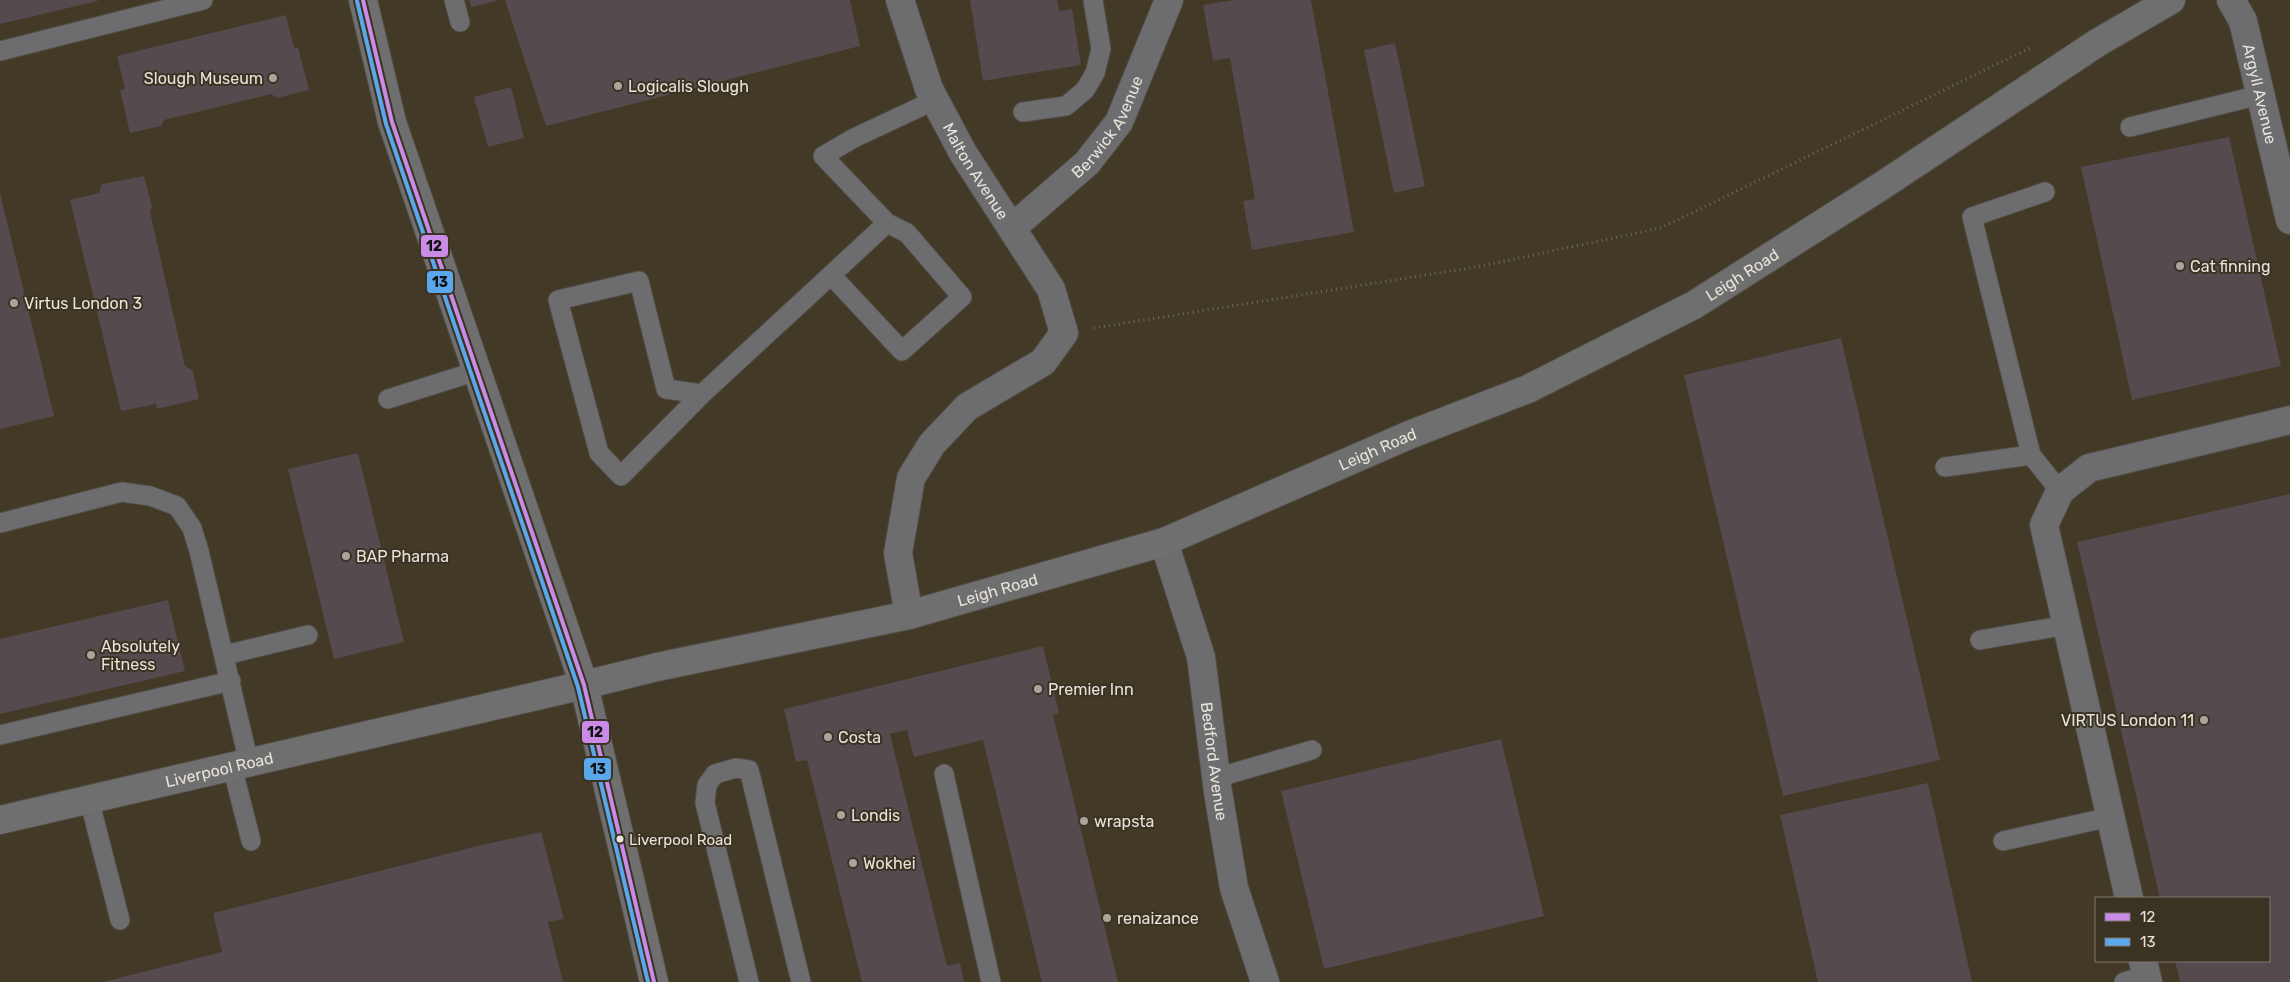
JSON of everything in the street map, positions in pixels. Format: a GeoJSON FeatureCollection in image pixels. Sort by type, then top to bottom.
{"type":"FeatureCollection","features":[{"type":"Feature","properties":{"kind":"street"},"geometry":{"type":"LineString","coordinates":[[363,0],[392,122],[584,686],[654,982]]}},
{"type":"Feature","properties":{"kind":"street","name":"Malton Avenue"},"geometry":{"type":"LineString","coordinates":[[900,0],[929,89],[964,153],[1051,289],[1064,333]]}},
{"type":"Feature","properties":{"kind":"street","name":"Berwick Avenue"},"geometry":{"type":"LineString","coordinates":[[1012,228],[1087,164],[1119,122],[1169,0]]}},
{"type":"Feature","properties":{"kind":"street","name":"Leigh Road"},"geometry":{"type":"LineString","coordinates":[[584,686],[657,667],[909,614],[1164,542],[1409,435],[1528,389],[1694,305],[1883,186],[2097,43],[2171,0]]}},
{"type":"Feature","properties":{"kind":"street","name":"Argyll Avenue"},"geometry":{"type":"LineString","coordinates":[[2231,0],[2243,21],[2290,220]]}},
{"type":"Feature","properties":{"kind":"street"},"geometry":{"type":"LineString","coordinates":[[909,614],[898,553],[911,478],[932,444],[967,407],[1043,362],[1064,333]]}},
{"type":"Feature","properties":{"kind":"street"},"geometry":{"type":"LineString","coordinates":[[2129,897],[2044,525],[2060,491],[2089,468],[2290,420]]}},
{"type":"Feature","properties":{"kind":"street","name":"Bedford Avenue"},"geometry":{"type":"LineString","coordinates":[[1164,542],[1201,657],[1216,778],[1234,888],[1265,982]]}},
{"type":"Feature","properties":{"kind":"street","name":"Liverpool Road"},"geometry":{"type":"LineString","coordinates":[[0,820],[584,686]]}},
{"type":"Feature","properties":{"kind":"lane"},"geometry":{"type":"LineString","coordinates":[[0,51],[203,0]]}},
{"type":"Feature","properties":{"kind":"lane"},"geometry":{"type":"LineString","coordinates":[[454,0],[460,22]]}},
{"type":"Feature","properties":{"kind":"lane"},"geometry":{"type":"LineString","coordinates":[[1023,112],[1066,106],[1085,90],[1095,73],[1101,49],[1093,0]]}},
{"type":"Feature","properties":{"kind":"lane"},"geometry":{"type":"LineString","coordinates":[[2130,127],[2260,95]]}},
{"type":"Feature","properties":{"kind":"lane"},"geometry":{"type":"LineString","coordinates":[[831,275],[902,351],[962,297],[907,233],[886,223],[823,156],[854,138],[935,100]]}},
{"type":"Feature","properties":{"kind":"lane"},"geometry":{"type":"LineString","coordinates":[[2045,192],[1972,217],[2031,455],[2060,491]]}},
{"type":"Feature","properties":{"kind":"lane"},"geometry":{"type":"LineString","coordinates":[[702,394],[666,389],[638,281],[558,300],[599,453],[621,476],[684,410],[702,394],[831,275],[886,223]]}},
{"type":"Feature","properties":{"kind":"lane"},"geometry":{"type":"LineString","coordinates":[[388,399],[477,371]]}},
{"type":"Feature","properties":{"kind":"lane"},"geometry":{"type":"LineString","coordinates":[[1945,468],[2031,455]]}},
{"type":"Feature","properties":{"kind":"lane"},"geometry":{"type":"LineString","coordinates":[[0,523],[122,492],[150,496],[177,506],[192,528],[200,551],[231,681],[251,841]]}},
{"type":"Feature","properties":{"kind":"lane"},"geometry":{"type":"LineString","coordinates":[[1980,640],[2067,625]]}},
{"type":"Feature","properties":{"kind":"lane"},"geometry":{"type":"LineString","coordinates":[[225,655],[308,635]]}},
{"type":"Feature","properties":{"kind":"lane"},"geometry":{"type":"LineString","coordinates":[[0,736],[231,681]]}},
{"type":"Feature","properties":{"kind":"lane"},"geometry":{"type":"LineString","coordinates":[[1216,778],[1312,750]]}},
{"type":"Feature","properties":{"kind":"lane"},"geometry":{"type":"LineString","coordinates":[[749,982],[705,803],[707,786],[715,774],[736,768],[749,770],[801,982]]}},
{"type":"Feature","properties":{"kind":"lane"},"geometry":{"type":"LineString","coordinates":[[944,774],[991,982]]}},
{"type":"Feature","properties":{"kind":"lane"},"geometry":{"type":"LineString","coordinates":[[89,799],[120,920]]}},
{"type":"Feature","properties":{"kind":"lane"},"geometry":{"type":"LineString","coordinates":[[2002,841],[2110,817]]}},
{"type":"Feature","properties":{"kind":"path"},"geometry":{"type":"LineString","coordinates":[[1064,333],[1476,267],[1661,228],[2027,48],[2035,48]]}},
{"type":"Feature","properties":{"kind":"shaded area"},"geometry":{"type":"Polygon","coordinates":[[[0,0],[2290,0],[2290,982],[0,982],[0,0]]]}},
{"type":"Feature","properties":{"kind":"building"},"geometry":{"type":"Polygon","coordinates":[[[0,0],[97,0],[98,1],[0,24],[0,0]]]}},
{"type":"Feature","properties":{"kind":"building"},"geometry":{"type":"Polygon","coordinates":[[[469,0],[496,0],[496,1],[471,7],[469,0]]]}},
{"type":"Feature","properties":{"kind":"building","name":"Logicalis Slough"},"geometry":{"type":"Polygon","coordinates":[[[505,0],[850,0],[860,46],[546,126],[505,0]]]}},
{"type":"Feature","properties":{"kind":"building"},"geometry":{"type":"Polygon","coordinates":[[[970,0],[1057,0],[1059,11],[1072,9],[1081,65],[983,81],[970,0]]]}},
{"type":"Feature","properties":{"kind":"building"},"geometry":{"type":"Polygon","coordinates":[[[1234,0],[1311,0],[1354,232],[1252,250],[1243,201],[1255,199],[1230,58],[1213,61],[1203,5],[1234,0]]]}},
{"type":"Feature","properties":{"kind":"building"},"geometry":{"type":"Polygon","coordinates":[[[286,15],[294,48],[298,47],[309,90],[277,98],[271,94],[164,120],[161,126],[130,133],[120,90],[125,89],[117,56],[286,15]]]}},
{"type":"Feature","properties":{"kind":"building"},"geometry":{"type":"Polygon","coordinates":[[[1395,43],[1425,186],[1394,193],[1364,50],[1395,43]]]}},
{"type":"Feature","properties":{"kind":"building"},"geometry":{"type":"Polygon","coordinates":[[[511,87],[524,138],[488,147],[474,97],[511,87]]]}},
{"type":"Feature","properties":{"kind":"building","name":"Cat finning"},"geometry":{"type":"Polygon","coordinates":[[[2229,137],[2281,366],[2132,400],[2081,167],[2229,137]]]}},
{"type":"Feature","properties":{"kind":"building"},"geometry":{"type":"Polygon","coordinates":[[[144,176],[152,206],[150,212],[185,366],[193,371],[199,399],[157,409],[156,404],[121,411],[70,200],[99,193],[102,184],[144,176]]]}},
{"type":"Feature","properties":{"kind":"building","name":"Virtus London 3"},"geometry":{"type":"Polygon","coordinates":[[[0,193],[54,416],[0,429],[0,193]]]}},
{"type":"Feature","properties":{"kind":"building"},"geometry":{"type":"Polygon","coordinates":[[[1841,338],[1940,760],[1783,796],[1684,375],[1841,338]]]}},
{"type":"Feature","properties":{"kind":"building","name":"BAP Pharma"},"geometry":{"type":"Polygon","coordinates":[[[358,453],[404,642],[334,659],[288,469],[358,453]]]}},
{"type":"Feature","properties":{"kind":"building","name":"VIRTUS London 11"},"geometry":{"type":"Polygon","coordinates":[[[2290,494],[2290,982],[2180,982],[2175,962],[2270,962],[2270,897],[2160,897],[2077,542],[2290,494]]]}},
{"type":"Feature","properties":{"kind":"building","name":"Absolutely Fitness"},"geometry":{"type":"Polygon","coordinates":[[[168,600],[185,671],[0,714],[0,639],[168,600]]]}},
{"type":"Feature","properties":{"kind":"building"},"geometry":{"type":"Polygon","coordinates":[[[1043,646],[1059,713],[1053,715],[1118,982],[1042,982],[983,740],[914,757],[907,730],[890,734],[947,966],[960,963],[964,982],[862,982],[807,760],[796,762],[784,709],[1043,646]]]}},
{"type":"Feature","properties":{"kind":"building"},"geometry":{"type":"Polygon","coordinates":[[[1501,739],[1544,916],[1324,969],[1281,791],[1501,739]]]}},
{"type":"Feature","properties":{"kind":"building"},"geometry":{"type":"Polygon","coordinates":[[[1928,783],[1972,982],[1818,982],[1780,815],[1928,783]]]}},
{"type":"Feature","properties":{"kind":"building"},"geometry":{"type":"Polygon","coordinates":[[[541,832],[564,919],[548,922],[563,982],[103,982],[222,952],[213,913],[486,844],[541,832]]]}},
{"type":"Feature","properties":{"kind":"transit line","name":"12"},"geometry":{"type":"LineString","coordinates":[[363,0],[392,122],[584,685],[654,982]]}},
{"type":"Feature","properties":{"kind":"transit line","name":"13"},"geometry":{"type":"LineString","coordinates":[[357,1],[386,124],[578,687],[648,982]]}},
{"type":"Feature","properties":{"kind":"place","name":"Slough Museum"},"geometry":{"type":"Point","coordinates":[273,78]}},
{"type":"Feature","properties":{"kind":"place","name":"Logicalis Slough"},"geometry":{"type":"Point","coordinates":[618,86]}},
{"type":"Feature","properties":{"kind":"place","name":"Cat finning"},"geometry":{"type":"Point","coordinates":[2180,266]}},
{"type":"Feature","properties":{"kind":"place","name":"Virtus London 3"},"geometry":{"type":"Point","coordinates":[14,303]}},
{"type":"Feature","properties":{"kind":"place","name":"BAP Pharma"},"geometry":{"type":"Point","coordinates":[346,556]}},
{"type":"Feature","properties":{"kind":"place","name":"Absolutely Fitness"},"geometry":{"type":"Point","coordinates":[91,655]}},
{"type":"Feature","properties":{"kind":"place","name":"Premier Inn"},"geometry":{"type":"Point","coordinates":[1038,689]}},
{"type":"Feature","properties":{"kind":"place","name":"VIRTUS London 11"},"geometry":{"type":"Point","coordinates":[2204,720]}},
{"type":"Feature","properties":{"kind":"place","name":"Costa"},"geometry":{"type":"Point","coordinates":[828,737]}},
{"type":"Feature","properties":{"kind":"place","name":"Londis"},"geometry":{"type":"Point","coordinates":[841,815]}},
{"type":"Feature","properties":{"kind":"place","name":"wrapsta"},"geometry":{"type":"Point","coordinates":[1084,821]}},
{"type":"Feature","properties":{"kind":"place","name":"Liverpool Road"},"geometry":{"type":"Point","coordinates":[620,839]}},
{"type":"Feature","properties":{"kind":"place","name":"Wokhei"},"geometry":{"type":"Point","coordinates":[853,863]}},
{"type":"Feature","properties":{"kind":"place","name":"renaizance"},"geometry":{"type":"Point","coordinates":[1107,918]}}]}
